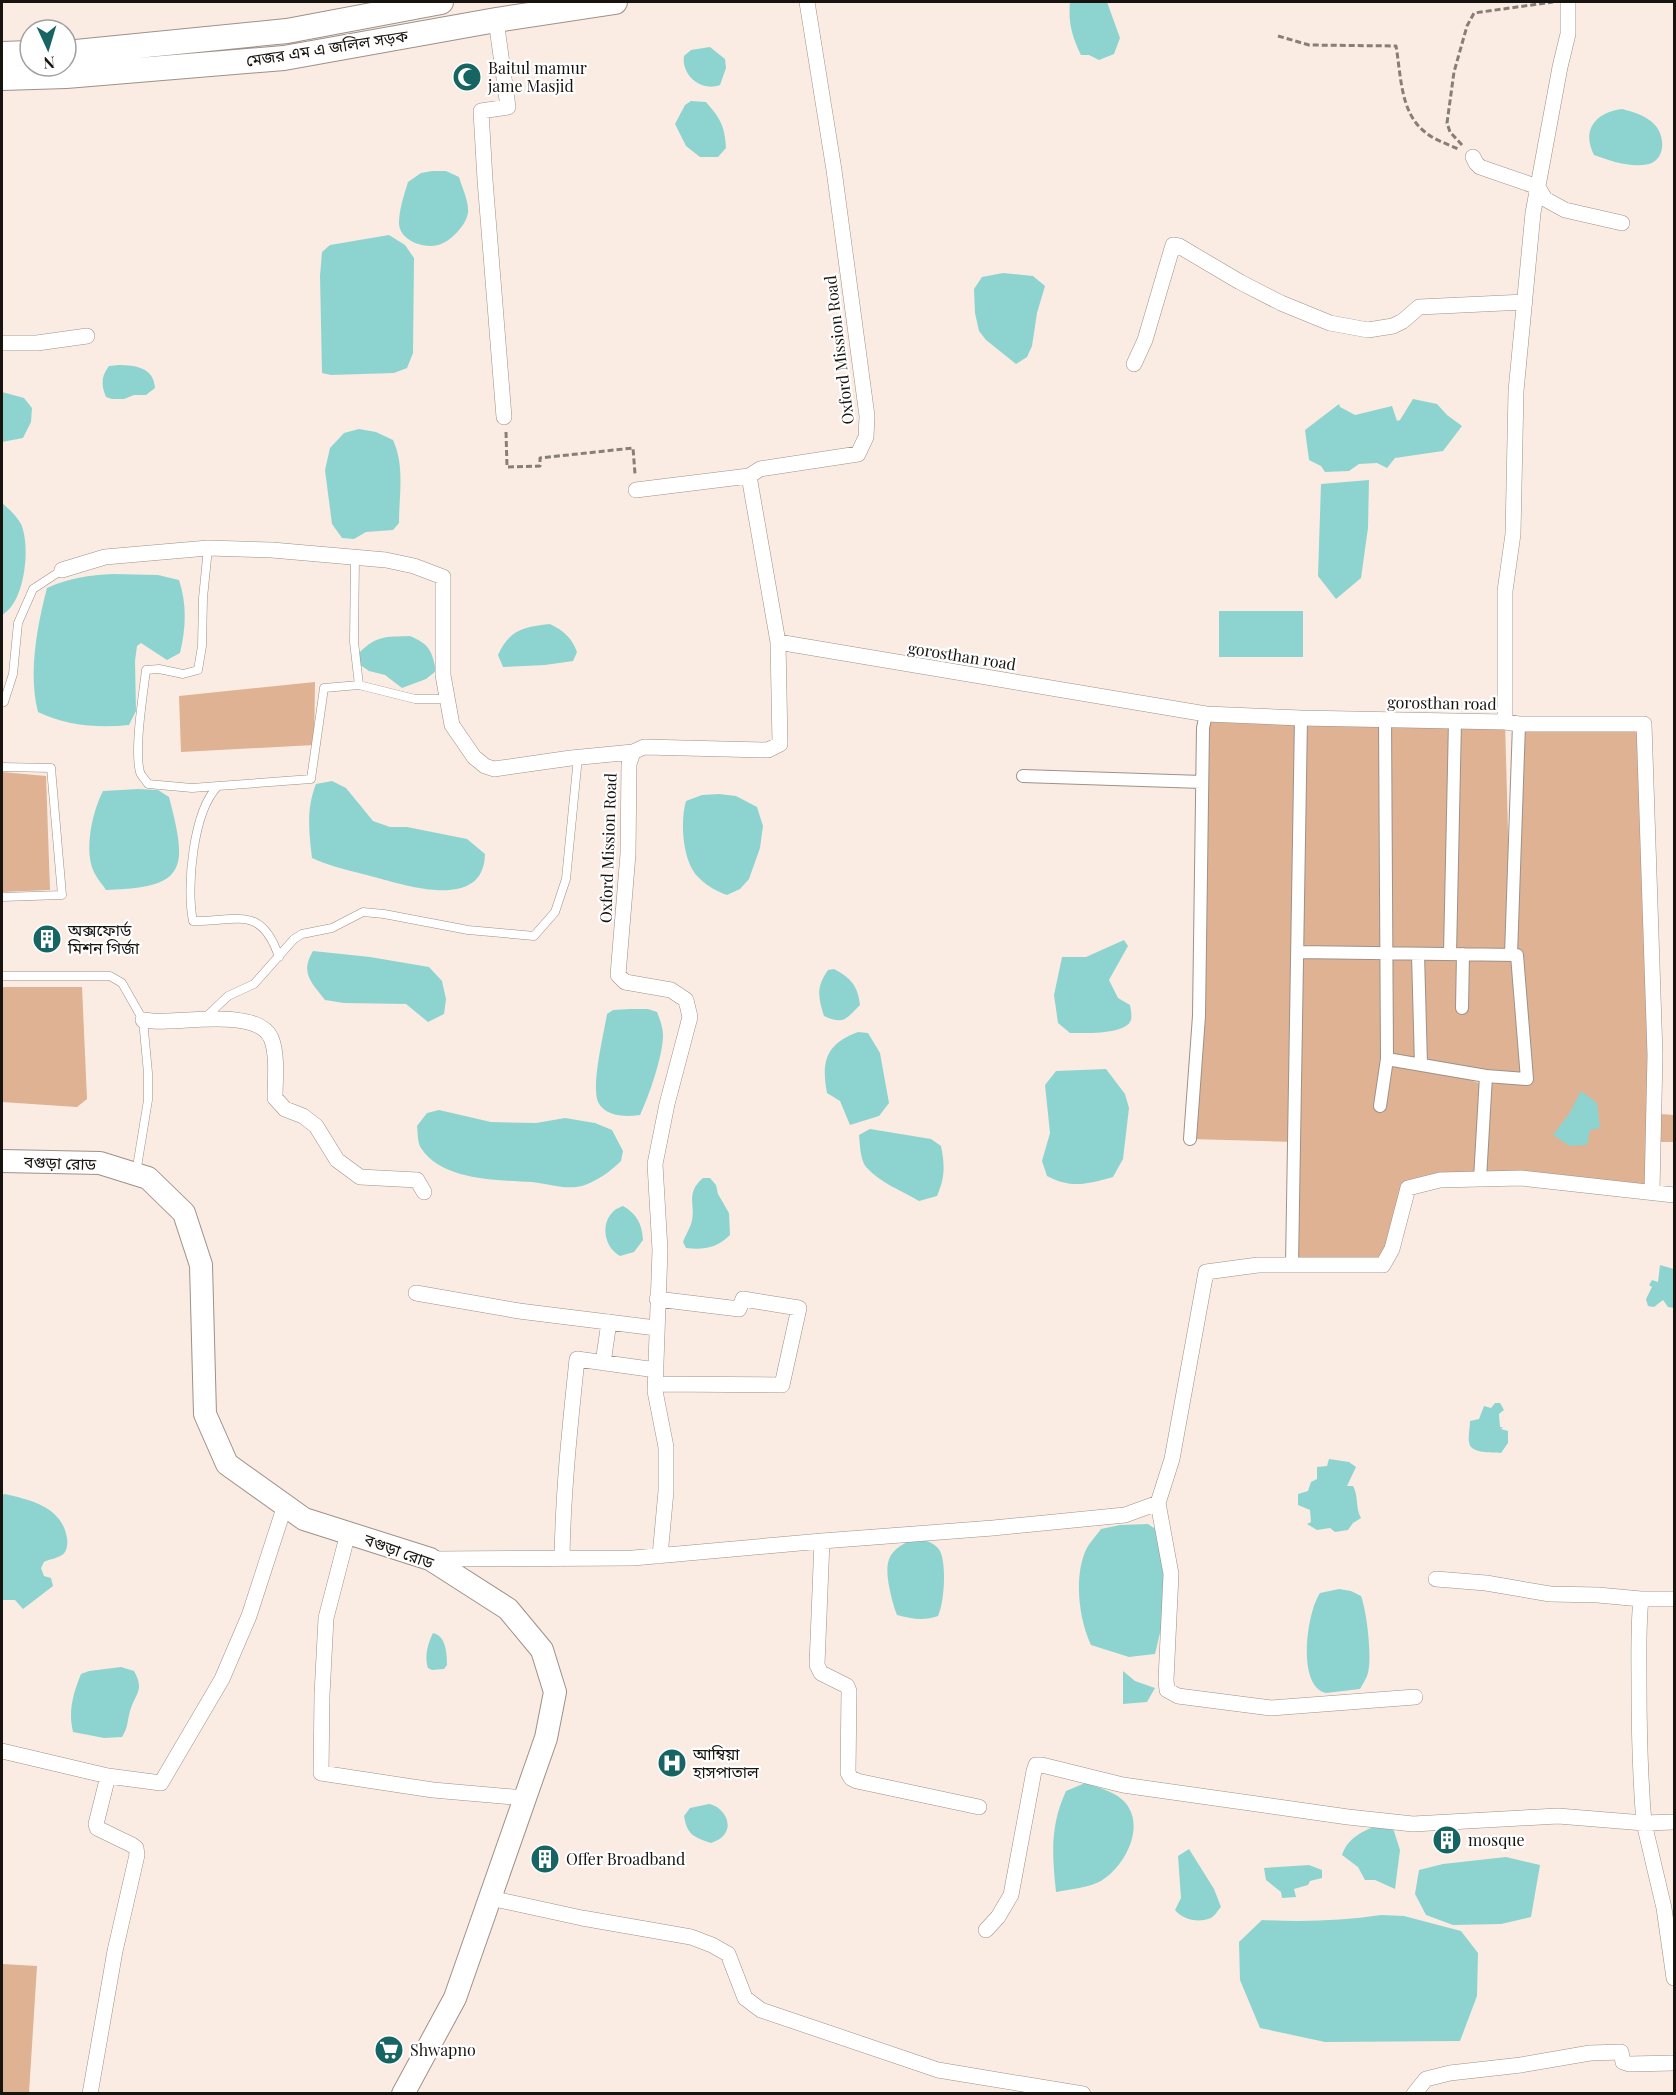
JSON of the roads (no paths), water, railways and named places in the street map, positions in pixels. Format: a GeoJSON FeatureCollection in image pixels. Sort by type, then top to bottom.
{"type":"FeatureCollection","features":[{"type":"Feature","properties":{"kind":"main road","name":"মেজর এম এ জলিল সড়ক"},"geometry":{"type":"LineString","coordinates":[[78,63],[287,31],[441,2]]}},
{"type":"Feature","properties":{"kind":"main road","name":"মেজর এম এ জলিল সড়ক"},"geometry":{"type":"LineString","coordinates":[[78,65],[284,58],[496,20],[615,2]]}},
{"type":"Feature","properties":{"kind":"main road"},"geometry":{"type":"LineString","coordinates":[[2,54],[18,53]]}},
{"type":"Feature","properties":{"kind":"main road","name":"মেজর এম এ জলিল সড়ক"},"geometry":{"type":"LineString","coordinates":[[2,78],[18,75]]}},
{"type":"Feature","properties":{"kind":"main road","name":"বগুড়া রোড"},"geometry":{"type":"LineString","coordinates":[[2,1161],[100,1163],[148,1178],[184,1213],[201,1265],[205,1414],[227,1464],[304,1519],[430,1559],[508,1609],[542,1650],[555,1692],[546,1738],[455,1998],[403,2094]]}},
{"type":"Feature","properties":{"kind":"street","name":"Oxford Mission Road"},"geometry":{"type":"LineString","coordinates":[[660,1556],[666,1491],[666,1447],[655,1377],[660,1250],[655,1164],[667,1104],[690,1017],[686,999],[671,990],[625,982],[618,975],[628,855],[628,764],[633,752],[644,747],[768,750],[780,744],[778,642],[749,476],[760,469],[858,454],[866,437],[867,416],[834,170],[807,2]]}},
{"type":"Feature","properties":{"kind":"street"},"geometry":{"type":"LineString","coordinates":[[1511,955],[1512,723],[1505,591],[1513,534],[1516,391],[1533,213],[1568,34],[1568,2]]}},
{"type":"Feature","properties":{"kind":"street"},"geometry":{"type":"LineString","coordinates":[[496,20],[508,107],[481,111],[485,191],[504,417]]}},
{"type":"Feature","properties":{"kind":"street"},"geometry":{"type":"LineString","coordinates":[[1473,157],[1480,167],[1538,187],[1545,199],[1565,210],[1622,223]]}},
{"type":"Feature","properties":{"kind":"street"},"geometry":{"type":"LineString","coordinates":[[1134,364],[1145,340],[1173,245],[1179,246],[1281,303],[1330,322],[1368,330],[1393,326],[1403,321],[1419,307],[1525,302]]}},
{"type":"Feature","properties":{"kind":"street"},"geometry":{"type":"LineString","coordinates":[[2,343],[37,343],[87,336]]}},
{"type":"Feature","properties":{"kind":"street"},"geometry":{"type":"LineString","coordinates":[[636,490],[749,476]]}},
{"type":"Feature","properties":{"kind":"street"},"geometry":{"type":"LineString","coordinates":[[62,570],[105,557],[208,548],[272,550],[355,557],[414,566],[443,577],[444,675],[447,699],[452,725],[474,757],[485,766],[494,769],[633,752]]}},
{"type":"Feature","properties":{"kind":"street","name":"gorosthan road"},"geometry":{"type":"LineString","coordinates":[[778,642],[1206,714],[1512,723],[1644,724],[1655,1055],[1652,1191]]}},
{"type":"Feature","properties":{"kind":"street"},"geometry":{"type":"LineString","coordinates":[[1190,1139],[1199,1016],[1203,728],[1206,714]]}},
{"type":"Feature","properties":{"kind":"street"},"geometry":{"type":"LineString","coordinates":[[1292,1265],[1301,718]]}},
{"type":"Feature","properties":{"kind":"street"},"geometry":{"type":"LineString","coordinates":[[1380,1106],[1387,1059],[1386,719]]}},
{"type":"Feature","properties":{"kind":"street"},"geometry":{"type":"LineString","coordinates":[[1450,954],[1455,721]]}},
{"type":"Feature","properties":{"kind":"street"},"geometry":{"type":"LineString","coordinates":[[1023,776],[1202,782]]}},
{"type":"Feature","properties":{"kind":"street"},"geometry":{"type":"LineString","coordinates":[[1298,952],[1517,955],[1527,1079],[1486,1076],[1387,1059]]}},
{"type":"Feature","properties":{"kind":"street"},"geometry":{"type":"LineString","coordinates":[[1418,954],[1421,1065]]}},
{"type":"Feature","properties":{"kind":"street"},"geometry":{"type":"LineString","coordinates":[[1462,1008],[1463,954]]}},
{"type":"Feature","properties":{"kind":"street"},"geometry":{"type":"LineString","coordinates":[[143,1020],[166,1022],[205,1018],[239,1021],[261,1027],[271,1038],[275,1061],[275,1098],[285,1109],[303,1116],[316,1126],[337,1160],[360,1178],[417,1180],[424,1192]]}},
{"type":"Feature","properties":{"kind":"street"},"geometry":{"type":"LineString","coordinates":[[1480,1179],[1486,1076]]}},
{"type":"Feature","properties":{"kind":"street"},"geometry":{"type":"LineString","coordinates":[[1415,1696],[1271,1708],[1178,1696],[1167,1690],[1172,1574],[1158,1503],[1172,1459],[1206,1272],[1258,1265],[1383,1265],[1392,1249],[1408,1188],[1440,1180],[1521,1178],[1674,1195]]}},
{"type":"Feature","properties":{"kind":"street"},"geometry":{"type":"LineString","coordinates":[[416,1293],[519,1311],[656,1328]]}},
{"type":"Feature","properties":{"kind":"street"},"geometry":{"type":"LineString","coordinates":[[562,1559],[564,1496],[577,1359],[603,1363],[655,1377],[782,1385],[799,1308],[743,1299],[739,1309],[657,1299]]}},
{"type":"Feature","properties":{"kind":"street"},"geometry":{"type":"LineString","coordinates":[[603,1363],[609,1322]]}},
{"type":"Feature","properties":{"kind":"street"},"geometry":{"type":"LineString","coordinates":[[430,1559],[660,1556],[1125,1515],[1158,1503]]}},
{"type":"Feature","properties":{"kind":"street"},"geometry":{"type":"LineString","coordinates":[[2,1751],[108,1776],[161,1783],[222,1679],[249,1616],[285,1505]]}},
{"type":"Feature","properties":{"kind":"street"},"geometry":{"type":"LineString","coordinates":[[348,1533],[326,1618],[321,1773],[433,1790],[525,1798]]}},
{"type":"Feature","properties":{"kind":"street"},"geometry":{"type":"LineString","coordinates":[[822,1541],[817,1665],[821,1673],[847,1686],[849,1691],[848,1773],[857,1781],[979,1807]]}},
{"type":"Feature","properties":{"kind":"street"},"geometry":{"type":"LineString","coordinates":[[1436,1579],[1486,1583],[1550,1594],[1674,1599]]}},
{"type":"Feature","properties":{"kind":"street"},"geometry":{"type":"LineString","coordinates":[[1641,1599],[1639,1617],[1640,1783],[1644,1823],[1664,1908],[1674,1978]]}},
{"type":"Feature","properties":{"kind":"street"},"geometry":{"type":"LineString","coordinates":[[986,1930],[998,1917],[1011,1895],[1036,1765],[1123,1785],[1413,1824],[1558,1816],[1644,1823],[1674,1822]]}},
{"type":"Feature","properties":{"kind":"street"},"geometry":{"type":"LineString","coordinates":[[90,2094],[115,1951],[137,1855],[136,1848],[132,1845],[97,1828],[96,1824],[108,1776]]}},
{"type":"Feature","properties":{"kind":"street"},"geometry":{"type":"LineString","coordinates":[[490,1898],[582,1918],[691,1937],[728,1954],[745,1998],[761,2010],[938,2070],[1083,2094]]}},
{"type":"Feature","properties":{"kind":"street"},"geometry":{"type":"LineString","coordinates":[[1414,2094],[1426,2079],[1450,2073],[1521,2066],[1590,2053],[1621,2052],[1623,2062],[1629,2064],[1674,2062]]}},
{"type":"Feature","properties":{"kind":"lane"},"geometry":{"type":"LineString","coordinates":[[208,548],[203,598],[202,646],[198,670],[183,674],[159,669],[146,670],[139,753],[140,772],[148,784],[192,788],[311,779],[324,688],[359,685],[415,699],[447,699]]}},
{"type":"Feature","properties":{"kind":"lane"},"geometry":{"type":"LineString","coordinates":[[355,557],[354,642],[359,685]]}},
{"type":"Feature","properties":{"kind":"lane"},"geometry":{"type":"LineString","coordinates":[[2,703],[13,674],[18,624],[33,589],[62,570]]}},
{"type":"Feature","properties":{"kind":"lane"},"geometry":{"type":"LineString","coordinates":[[205,1018],[228,996],[254,984],[294,939],[302,934],[332,928],[363,912],[468,930],[534,936],[555,912],[566,879],[578,757]]}},
{"type":"Feature","properties":{"kind":"lane"},"geometry":{"type":"LineString","coordinates":[[2,767],[51,768],[62,895],[2,897]]}},
{"type":"Feature","properties":{"kind":"lane"},"geometry":{"type":"LineString","coordinates":[[218,786],[211,792],[198,824],[190,883],[189,904],[193,921],[247,920],[259,924],[267,930],[279,957]]}},
{"type":"Feature","properties":{"kind":"lane"},"geometry":{"type":"LineString","coordinates":[[2,976],[110,976],[122,983],[143,1020],[148,1073],[148,1100],[136,1174]]}},
{"type":"Feature","properties":{"kind":"water"},"geometry":{"type":"Polygon","coordinates":[[[1070,2],[1107,2],[1120,38],[1114,54],[1099,60],[1089,55],[1081,55],[1071,29],[1070,2]]]}},
{"type":"Feature","properties":{"kind":"water"},"geometry":{"type":"Polygon","coordinates":[[[710,47],[725,59],[726,68],[720,85],[713,87],[694,81],[689,76],[684,63],[684,56],[691,50],[710,47]]]}},
{"type":"Feature","properties":{"kind":"water"},"geometry":{"type":"Polygon","coordinates":[[[691,101],[706,102],[721,123],[726,148],[718,157],[700,157],[686,146],[675,124],[685,105],[691,101]]]}},
{"type":"Feature","properties":{"kind":"water"},"geometry":{"type":"Polygon","coordinates":[[[1622,109],[1644,117],[1658,130],[1662,147],[1655,161],[1642,165],[1628,164],[1594,155],[1589,138],[1593,124],[1605,114],[1622,109]]]}},
{"type":"Feature","properties":{"kind":"water"},"geometry":{"type":"Polygon","coordinates":[[[446,171],[459,177],[468,212],[465,222],[453,237],[438,245],[426,246],[413,242],[403,234],[399,218],[408,182],[421,173],[446,171]]]}},
{"type":"Feature","properties":{"kind":"water"},"geometry":{"type":"Polygon","coordinates":[[[389,235],[405,245],[414,258],[413,353],[407,368],[394,373],[331,375],[322,373],[320,276],[322,252],[330,245],[389,235]]]}},
{"type":"Feature","properties":{"kind":"water"},"geometry":{"type":"Polygon","coordinates":[[[1003,273],[1033,276],[1045,286],[1037,313],[1032,346],[1027,357],[1016,364],[986,340],[979,331],[975,313],[974,289],[982,277],[1003,273]]]}},
{"type":"Feature","properties":{"kind":"water"},"geometry":{"type":"Polygon","coordinates":[[[109,366],[138,367],[148,372],[154,381],[155,388],[146,395],[134,395],[124,399],[106,397],[103,388],[104,373],[109,366]]]}},
{"type":"Feature","properties":{"kind":"water"},"geometry":{"type":"Polygon","coordinates":[[[2,392],[24,398],[32,408],[31,422],[23,438],[2,442],[2,392]]]}},
{"type":"Feature","properties":{"kind":"water"},"geometry":{"type":"Polygon","coordinates":[[[1413,399],[1437,404],[1462,426],[1443,451],[1395,458],[1387,468],[1377,463],[1359,464],[1349,471],[1325,472],[1321,466],[1309,460],[1305,430],[1339,404],[1340,407],[1355,415],[1392,406],[1397,421],[1400,420],[1413,399]]]}},
{"type":"Feature","properties":{"kind":"water"},"geometry":{"type":"Polygon","coordinates":[[[359,429],[376,432],[393,440],[400,470],[399,523],[393,530],[366,532],[354,539],[342,538],[332,524],[325,470],[330,448],[344,433],[359,429]]]}},
{"type":"Feature","properties":{"kind":"water"},"geometry":{"type":"Polygon","coordinates":[[[1369,480],[1368,528],[1361,578],[1336,599],[1318,576],[1321,484],[1369,480]]]}},
{"type":"Feature","properties":{"kind":"water"},"geometry":{"type":"Polygon","coordinates":[[[2,503],[21,524],[24,534],[25,559],[21,587],[10,609],[2,615],[2,503]]]}},
{"type":"Feature","properties":{"kind":"water"},"geometry":{"type":"Polygon","coordinates":[[[113,574],[158,575],[179,580],[185,616],[180,653],[167,660],[141,643],[137,646],[136,711],[129,725],[83,725],[38,712],[34,682],[35,650],[47,588],[79,578],[113,574]]]}},
{"type":"Feature","properties":{"kind":"water"},"geometry":{"type":"Polygon","coordinates":[[[1219,611],[1303,611],[1303,657],[1219,657],[1219,611]]]}},
{"type":"Feature","properties":{"kind":"water"},"geometry":{"type":"Polygon","coordinates":[[[550,624],[563,632],[573,643],[577,652],[573,661],[503,667],[498,655],[513,635],[525,628],[550,624]]]}},
{"type":"Feature","properties":{"kind":"water"},"geometry":{"type":"Polygon","coordinates":[[[410,636],[426,645],[433,658],[436,671],[426,679],[402,688],[385,675],[369,671],[359,664],[359,653],[376,640],[410,636]]]}},
{"type":"Feature","properties":{"kind":"water"},"geometry":{"type":"Polygon","coordinates":[[[332,781],[346,788],[373,821],[390,827],[407,827],[467,839],[485,854],[481,872],[472,883],[458,889],[422,889],[342,869],[312,858],[309,821],[313,793],[316,784],[332,781]]]}},
{"type":"Feature","properties":{"kind":"water"},"geometry":{"type":"Polygon","coordinates":[[[158,790],[169,797],[179,842],[179,858],[175,870],[167,879],[153,885],[106,890],[91,865],[89,844],[95,810],[103,791],[158,790]]]}},
{"type":"Feature","properties":{"kind":"water"},"geometry":{"type":"Polygon","coordinates":[[[702,795],[736,796],[757,807],[763,826],[760,848],[749,879],[740,889],[727,895],[708,886],[693,871],[686,852],[683,830],[686,801],[702,795]]]}},
{"type":"Feature","properties":{"kind":"water"},"geometry":{"type":"Polygon","coordinates":[[[1124,940],[1128,946],[1109,980],[1118,998],[1130,1005],[1131,1020],[1128,1025],[1113,1031],[1070,1033],[1058,1023],[1054,995],[1062,957],[1086,957],[1124,940]]]}},
{"type":"Feature","properties":{"kind":"water"},"geometry":{"type":"Polygon","coordinates":[[[313,951],[370,957],[429,967],[442,981],[446,999],[444,1014],[428,1022],[406,1004],[344,1003],[325,1000],[307,971],[313,951]]]}},
{"type":"Feature","properties":{"kind":"water"},"geometry":{"type":"Polygon","coordinates":[[[834,969],[853,983],[860,1005],[848,1017],[840,1020],[824,1016],[819,998],[824,976],[828,970],[834,969]]]}},
{"type":"Feature","properties":{"kind":"water"},"geometry":{"type":"Polygon","coordinates":[[[648,1009],[657,1012],[663,1035],[655,1076],[640,1115],[623,1116],[606,1111],[601,1107],[596,1094],[596,1084],[607,1014],[613,1010],[648,1009]]]}},
{"type":"Feature","properties":{"kind":"water"},"geometry":{"type":"Polygon","coordinates":[[[858,1032],[868,1033],[880,1053],[889,1103],[879,1116],[850,1125],[840,1101],[827,1093],[825,1072],[828,1055],[833,1048],[839,1042],[858,1032]]]}},
{"type":"Feature","properties":{"kind":"water"},"geometry":{"type":"Polygon","coordinates":[[[1106,1069],[1125,1094],[1129,1108],[1123,1159],[1113,1177],[1095,1182],[1064,1183],[1047,1176],[1042,1161],[1050,1133],[1045,1085],[1056,1071],[1106,1069]]]}},
{"type":"Feature","properties":{"kind":"water"},"geometry":{"type":"Polygon","coordinates":[[[1581,1091],[1597,1103],[1600,1128],[1590,1130],[1587,1145],[1570,1146],[1553,1135],[1569,1114],[1581,1091]]]}},
{"type":"Feature","properties":{"kind":"water"},"geometry":{"type":"Polygon","coordinates":[[[439,1110],[491,1122],[536,1123],[565,1118],[595,1123],[612,1130],[623,1151],[621,1161],[598,1179],[576,1187],[487,1179],[456,1173],[430,1159],[419,1143],[417,1126],[427,1113],[439,1110]]]}},
{"type":"Feature","properties":{"kind":"water"},"geometry":{"type":"Polygon","coordinates":[[[870,1129],[931,1139],[941,1146],[944,1171],[937,1196],[919,1201],[884,1182],[866,1167],[859,1135],[870,1129]]]}},
{"type":"Feature","properties":{"kind":"water"},"geometry":{"type":"Polygon","coordinates":[[[703,1178],[710,1178],[716,1185],[718,1194],[729,1213],[730,1235],[710,1247],[686,1248],[683,1242],[692,1218],[692,1195],[703,1178]]]}},
{"type":"Feature","properties":{"kind":"water"},"geometry":{"type":"Polygon","coordinates":[[[623,1206],[638,1220],[643,1240],[634,1252],[620,1256],[609,1245],[605,1230],[610,1215],[623,1206]]]}},
{"type":"Feature","properties":{"kind":"water"},"geometry":{"type":"Polygon","coordinates":[[[1660,1265],[1674,1269],[1674,1308],[1668,1307],[1663,1300],[1654,1307],[1648,1306],[1646,1299],[1652,1287],[1649,1285],[1652,1280],[1658,1282],[1660,1265]]]}},
{"type":"Feature","properties":{"kind":"water"},"geometry":{"type":"Polygon","coordinates":[[[1495,1403],[1500,1403],[1504,1410],[1499,1414],[1500,1427],[1508,1431],[1508,1443],[1501,1453],[1473,1449],[1469,1442],[1470,1421],[1479,1419],[1484,1406],[1491,1408],[1495,1403]]]}},
{"type":"Feature","properties":{"kind":"water"},"geometry":{"type":"Polygon","coordinates":[[[1329,1459],[1349,1462],[1356,1467],[1347,1486],[1353,1486],[1355,1490],[1361,1518],[1348,1530],[1335,1532],[1330,1528],[1317,1530],[1307,1524],[1311,1522],[1310,1510],[1298,1505],[1298,1494],[1308,1491],[1311,1482],[1317,1479],[1317,1467],[1327,1466],[1329,1459]]]}},
{"type":"Feature","properties":{"kind":"water"},"geometry":{"type":"Polygon","coordinates":[[[2,1495],[35,1502],[52,1512],[64,1527],[67,1538],[67,1548],[64,1554],[44,1562],[41,1568],[44,1576],[51,1578],[53,1586],[23,1609],[15,1600],[2,1600],[2,1495]]]}},
{"type":"Feature","properties":{"kind":"water"},"geometry":{"type":"Polygon","coordinates":[[[1148,1524],[1157,1530],[1164,1562],[1165,1612],[1155,1654],[1129,1657],[1091,1645],[1083,1623],[1079,1599],[1080,1574],[1086,1549],[1101,1529],[1120,1525],[1148,1524]]]}},
{"type":"Feature","properties":{"kind":"water"},"geometry":{"type":"Polygon","coordinates":[[[916,1538],[936,1546],[942,1557],[944,1584],[942,1603],[938,1616],[928,1619],[897,1615],[889,1586],[888,1561],[900,1546],[916,1538]]]}},
{"type":"Feature","properties":{"kind":"water"},"geometry":{"type":"Polygon","coordinates":[[[1339,1589],[1361,1596],[1368,1636],[1369,1669],[1360,1689],[1326,1693],[1317,1687],[1311,1677],[1307,1663],[1308,1631],[1315,1602],[1320,1593],[1339,1589]]]}},
{"type":"Feature","properties":{"kind":"water"},"geometry":{"type":"Polygon","coordinates":[[[433,1633],[441,1638],[445,1646],[447,1665],[444,1669],[428,1668],[427,1650],[433,1633]]]}},
{"type":"Feature","properties":{"kind":"water"},"geometry":{"type":"Polygon","coordinates":[[[121,1667],[134,1671],[139,1682],[122,1737],[104,1738],[73,1732],[72,1703],[81,1674],[121,1667]]]}},
{"type":"Feature","properties":{"kind":"water"},"geometry":{"type":"Polygon","coordinates":[[[1123,1671],[1135,1681],[1155,1688],[1147,1702],[1123,1704],[1123,1671]]]}},
{"type":"Feature","properties":{"kind":"water"},"geometry":{"type":"Polygon","coordinates":[[[1085,1783],[1121,1798],[1133,1817],[1132,1838],[1123,1859],[1101,1881],[1085,1887],[1056,1892],[1053,1853],[1057,1816],[1066,1791],[1085,1783]]]}},
{"type":"Feature","properties":{"kind":"water"},"geometry":{"type":"Polygon","coordinates":[[[709,1804],[722,1812],[728,1825],[723,1836],[711,1843],[689,1831],[684,1816],[690,1808],[709,1804]]]}},
{"type":"Feature","properties":{"kind":"water"},"geometry":{"type":"Polygon","coordinates":[[[1391,1822],[1400,1850],[1395,1889],[1375,1880],[1365,1880],[1358,1867],[1342,1855],[1350,1842],[1362,1832],[1391,1822]]]}},
{"type":"Feature","properties":{"kind":"water"},"geometry":{"type":"Polygon","coordinates":[[[1189,1849],[1214,1889],[1221,1907],[1206,1920],[1187,1918],[1175,1910],[1181,1898],[1178,1856],[1189,1849]]]}},
{"type":"Feature","properties":{"kind":"water"},"geometry":{"type":"Polygon","coordinates":[[[1506,1857],[1540,1865],[1531,1917],[1501,1924],[1453,1925],[1426,1915],[1415,1894],[1419,1870],[1443,1864],[1506,1857]]]}},
{"type":"Feature","properties":{"kind":"water"},"geometry":{"type":"Polygon","coordinates":[[[1309,1865],[1322,1870],[1322,1878],[1294,1889],[1296,1897],[1282,1898],[1281,1892],[1266,1880],[1264,1868],[1309,1865]]]}},
{"type":"Feature","properties":{"kind":"water"},"geometry":{"type":"Polygon","coordinates":[[[1381,1915],[1404,1916],[1461,1931],[1478,1953],[1477,1996],[1460,2041],[1325,2042],[1260,2028],[1240,1980],[1239,1942],[1262,1920],[1351,1919],[1381,1915]]]}},
{"type":"Feature","properties":{"kind":"place","name":"Baitul mamur jame Masjid"},"geometry":{"type":"Point","coordinates":[467,77]}},
{"type":"Feature","properties":{"kind":"place","name":"অক্সফোর্ড মিশন গির্জা"},"geometry":{"type":"Point","coordinates":[47,939]}},
{"type":"Feature","properties":{"kind":"place","name":"আম্বিয়া হাসপাতাল"},"geometry":{"type":"Point","coordinates":[672,1763]}},
{"type":"Feature","properties":{"kind":"place","name":"mosque"},"geometry":{"type":"Point","coordinates":[1447,1840]}},
{"type":"Feature","properties":{"kind":"place","name":"Offer Broadband"},"geometry":{"type":"Point","coordinates":[545,1859]}},
{"type":"Feature","properties":{"kind":"place","name":"Shwapno"},"geometry":{"type":"Point","coordinates":[389,2050]}}]}
